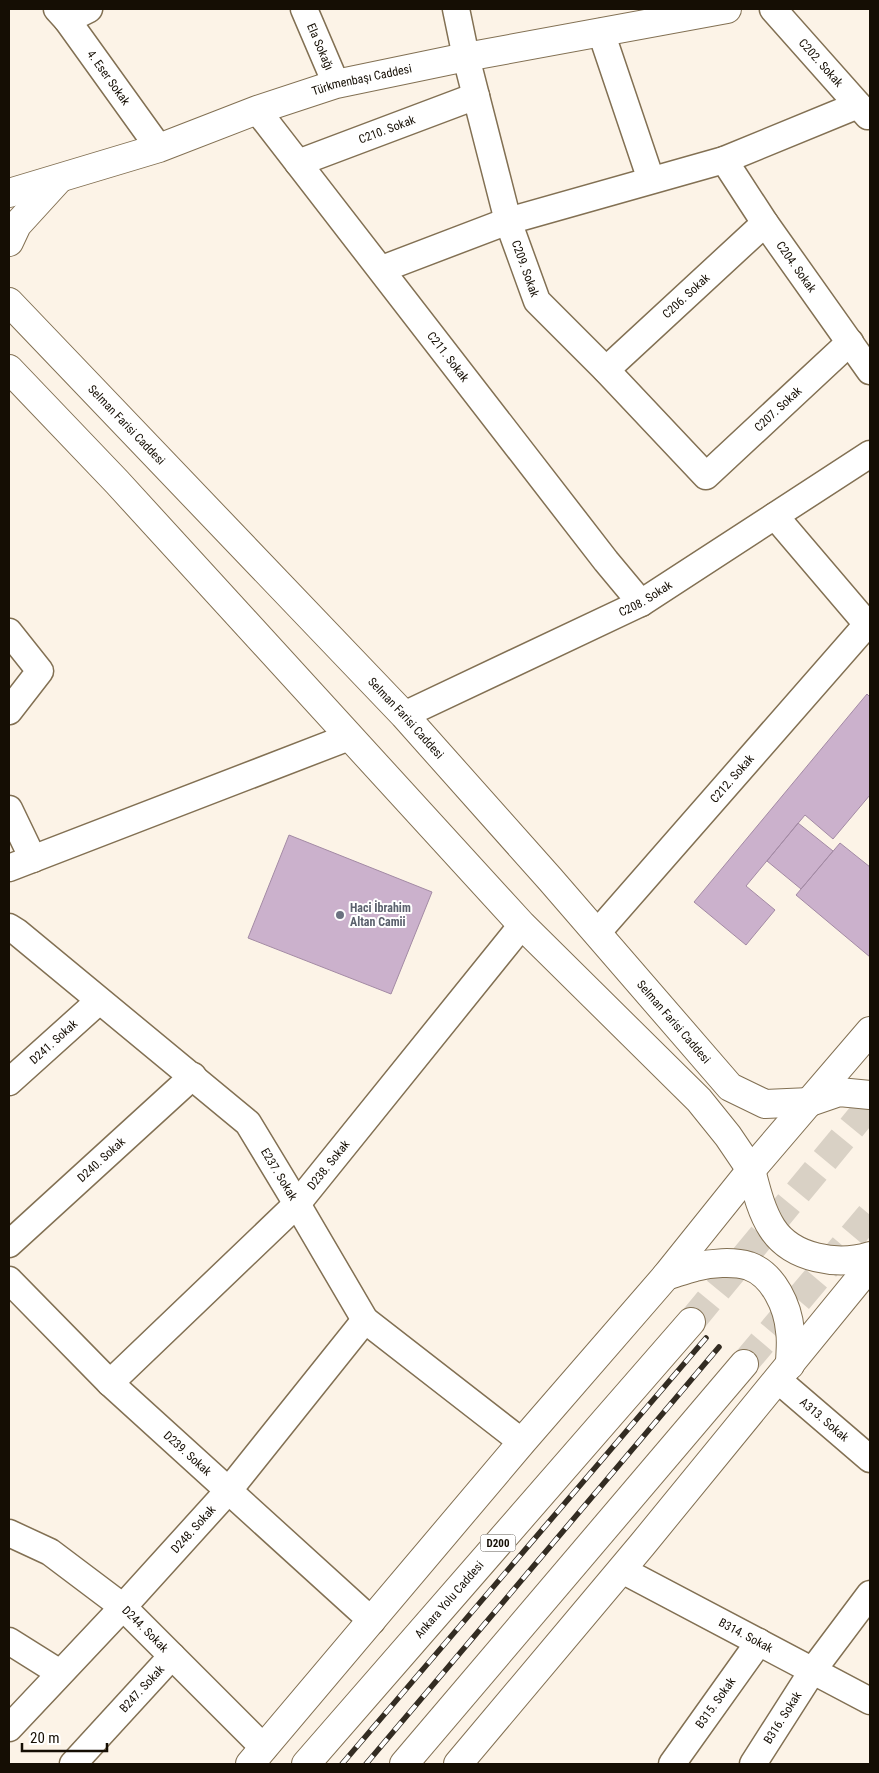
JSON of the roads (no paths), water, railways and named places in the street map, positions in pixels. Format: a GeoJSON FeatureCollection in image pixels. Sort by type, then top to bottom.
{"type":"FeatureCollection","features":[{"type":"Feature","properties":{"kind":"main road","name":"Türkmenbaşı Caddesi"},"geometry":{"type":"LineString","coordinates":[[9,193],[159,148],[257,110],[336,84],[713,10]]}},
{"type":"Feature","properties":{"kind":"main road"},"geometry":{"type":"LineString","coordinates":[[9,242],[17,225],[59,178]]}},
{"type":"Feature","properties":{"kind":"main road","name":"Selman Farisi Caddesi"},"geometry":{"type":"LineString","coordinates":[[9,286],[16,310],[404,716],[597,933],[730,1088],[765,1104],[810,1102]]}},
{"type":"Feature","properties":{"kind":"main road"},"geometry":{"type":"LineString","coordinates":[[9,369],[117,482],[522,925],[699,1100],[728,1136],[751,1170],[772,1229],[788,1244],[803,1253],[819,1258],[857,1260],[870,1256]]}},
{"type":"Feature","properties":{"kind":"main road"},"geometry":{"type":"LineString","coordinates":[[257,1756],[522,1442],[666,1276],[751,1170],[870,1031]]}},
{"type":"Feature","properties":{"kind":"main road"},"geometry":{"type":"LineString","coordinates":[[810,1102],[839,1092],[870,1095]]}},
{"type":"Feature","properties":{"kind":"main road"},"geometry":{"type":"LineString","coordinates":[[666,1276],[695,1266],[731,1264],[749,1266],[763,1275],[776,1290],[784,1306],[790,1331],[784,1373]]}},
{"type":"Feature","properties":{"kind":"main road"},"geometry":{"type":"LineString","coordinates":[[458,1764],[622,1570],[870,1266]]}},
{"type":"Feature","properties":{"kind":"main road","name":"Ankara Yolu Caddesi"},"geometry":{"type":"LineString","coordinates":[[306,1764],[690,1322]]}},
{"type":"Feature","properties":{"kind":"main road"},"geometry":{"type":"LineString","coordinates":[[404,1764],[744,1364]]}},
{"type":"Feature","properties":{"kind":"street","name":"Ela Sokağı"},"geometry":{"type":"LineString","coordinates":[[304,9],[336,84]]}},
{"type":"Feature","properties":{"kind":"street","name":"C209. Sokak"},"geometry":{"type":"LineString","coordinates":[[456,9],[466,57],[508,221],[537,301],[606,370],[706,476]]}},
{"type":"Feature","properties":{"kind":"street","name":"C202. Sokak"},"geometry":{"type":"LineString","coordinates":[[773,9],[864,111]]}},
{"type":"Feature","properties":{"kind":"street","name":"4. Eser Sokak"},"geometry":{"type":"LineString","coordinates":[[71,13],[159,148]]}},
{"type":"Feature","properties":{"kind":"street"},"geometry":{"type":"LineString","coordinates":[[601,32],[650,180]]}},
{"type":"Feature","properties":{"kind":"street","name":"C210. Sokak"},"geometry":{"type":"LineString","coordinates":[[298,163],[476,96]]}},
{"type":"Feature","properties":{"kind":"street","name":"C211. Sokak"},"geometry":{"type":"LineString","coordinates":[[257,110],[382,269],[606,561],[641,602]]}},
{"type":"Feature","properties":{"kind":"street"},"geometry":{"type":"LineString","coordinates":[[382,269],[508,221],[724,160],[864,111]]}},
{"type":"Feature","properties":{"kind":"street","name":"C204. Sokak"},"geometry":{"type":"LineString","coordinates":[[724,160],[765,223],[870,371]]}},
{"type":"Feature","properties":{"kind":"street","name":"C206. Sokak"},"geometry":{"type":"LineString","coordinates":[[606,370],[765,223]]}},
{"type":"Feature","properties":{"kind":"street","name":"C207. Sokak"},"geometry":{"type":"LineString","coordinates":[[706,476],[850,342]]}},
{"type":"Feature","properties":{"kind":"street","name":"C208. Sokak"},"geometry":{"type":"LineString","coordinates":[[404,716],[641,602],[870,454]]}},
{"type":"Feature","properties":{"kind":"street","name":"C212. Sokak"},"geometry":{"type":"LineString","coordinates":[[597,933],[869,622],[775,516]]}},
{"type":"Feature","properties":{"kind":"street"},"geometry":{"type":"LineString","coordinates":[[9,632],[40,671],[9,711]]}},
{"type":"Feature","properties":{"kind":"street"},"geometry":{"type":"LineString","coordinates":[[9,868],[349,737]]}},
{"type":"Feature","properties":{"kind":"street"},"geometry":{"type":"LineString","coordinates":[[9,809],[33,859]]}},
{"type":"Feature","properties":{"kind":"street","name":"D238. Sokak"},"geometry":{"type":"LineString","coordinates":[[110,1383],[297,1204],[522,925]]}},
{"type":"Feature","properties":{"kind":"street","name":"E237. Sokak"},"geometry":{"type":"LineString","coordinates":[[11,933],[193,1076],[248,1123],[364,1320],[522,1442]]}},
{"type":"Feature","properties":{"kind":"street","name":"D241. Sokak"},"geometry":{"type":"LineString","coordinates":[[9,1082],[99,1001]]}},
{"type":"Feature","properties":{"kind":"street","name":"D240. Sokak"},"geometry":{"type":"LineString","coordinates":[[9,1244],[193,1076]]}},
{"type":"Feature","properties":{"kind":"street","name":"D239. Sokak"},"geometry":{"type":"LineString","coordinates":[[9,1280],[110,1383],[372,1621]]}},
{"type":"Feature","properties":{"kind":"street","name":"D248. Sokak"},"geometry":{"type":"LineString","coordinates":[[9,1728],[123,1607],[228,1490],[364,1320]]}},
{"type":"Feature","properties":{"kind":"street","name":"A313. Sokak"},"geometry":{"type":"LineString","coordinates":[[784,1373],[870,1458]]}},
{"type":"Feature","properties":{"kind":"street","name":"D244. Sokak"},"geometry":{"type":"LineString","coordinates":[[9,1533],[50,1552],[123,1607],[172,1656],[257,1756]]}},
{"type":"Feature","properties":{"kind":"street","name":"B314. Sokak"},"geometry":{"type":"LineString","coordinates":[[622,1570],[870,1701]]}},
{"type":"Feature","properties":{"kind":"street","name":"B316. Sokak"},"geometry":{"type":"LineString","coordinates":[[754,1764],[813,1670],[870,1594]]}},
{"type":"Feature","properties":{"kind":"street"},"geometry":{"type":"LineString","coordinates":[[9,1641],[60,1673]]}},
{"type":"Feature","properties":{"kind":"street","name":"B315. Sokak"},"geometry":{"type":"LineString","coordinates":[[672,1764],[759,1642]]}},
{"type":"Feature","properties":{"kind":"street","name":"B247. Sokak"},"geometry":{"type":"LineString","coordinates":[[73,1764],[172,1656]]}},
{"type":"Feature","properties":{"kind":"tunnel"},"geometry":{"type":"LineString","coordinates":[[691,1322],[870,1105]]}},
{"type":"Feature","properties":{"kind":"tunnel"},"geometry":{"type":"LineString","coordinates":[[744,1364],[870,1215]]}},
{"type":"Feature","properties":{"kind":"railway"},"geometry":{"type":"LineString","coordinates":[[342,1764],[706,1338]]}},
{"type":"Feature","properties":{"kind":"railway"},"geometry":{"type":"LineString","coordinates":[[366,1764],[719,1347]]}},
{"type":"Feature","properties":{"kind":"place","name":"Haci İbrahim Altan Camii"},"geometry":{"type":"Point","coordinates":[340,915]}}]}
